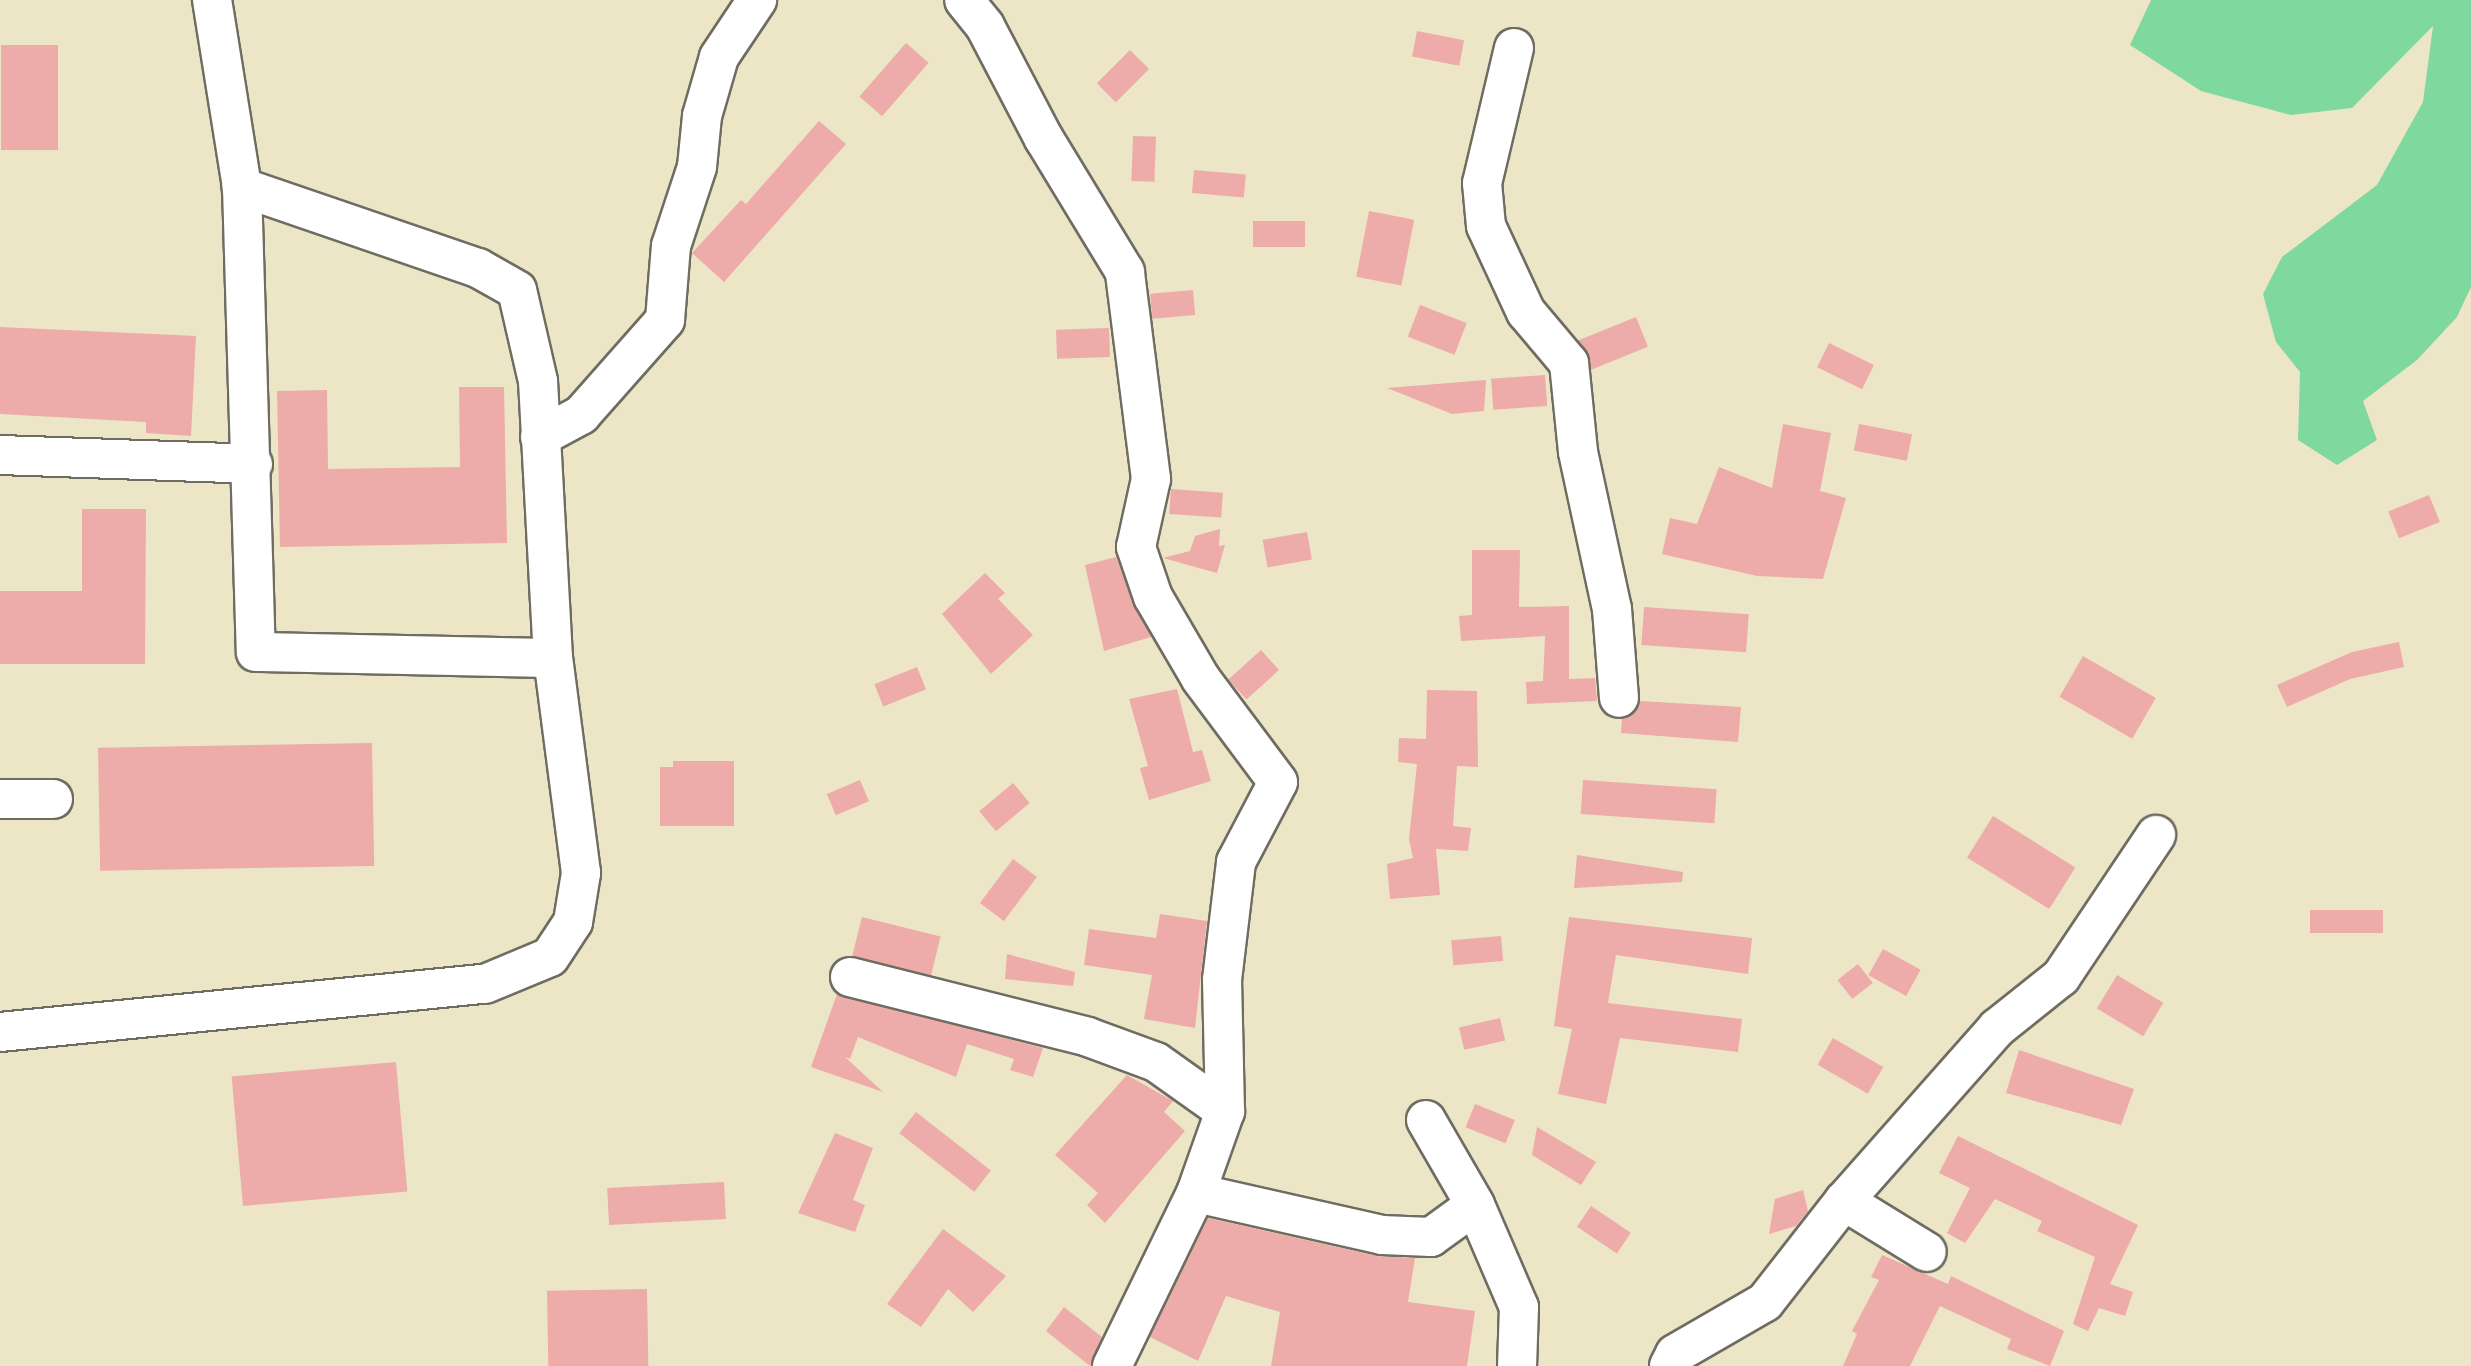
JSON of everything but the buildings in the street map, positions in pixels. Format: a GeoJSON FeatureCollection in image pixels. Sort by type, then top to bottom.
{"type":"FeatureCollection","features":[{"type":"Feature","properties":{"kind":"street"},"geometry":{"type":"LineString","coordinates":[[212,0],[242,187],[253,464],[256,652],[553,658]]}},
{"type":"Feature","properties":{"kind":"street"},"geometry":{"type":"LineString","coordinates":[[540,437],[582,415],[665,320],[671,246],[697,167],[702,116],[719,57],[757,0]]}},
{"type":"Feature","properties":{"kind":"street"},"geometry":{"type":"LineString","coordinates":[[964,0],[985,26],[1044,139],[1125,272],[1151,479],[1136,547],[1153,597],[1201,680],[1278,782],[1236,862],[1222,980],[1225,1111],[1196,1192],[1112,1366]]}},
{"type":"Feature","properties":{"kind":"street"},"geometry":{"type":"LineString","coordinates":[[1514,48],[1482,183],[1486,226],[1527,312],[1569,363],[1578,453],[1612,610],[1619,698]]}},
{"type":"Feature","properties":{"kind":"street"},"geometry":{"type":"LineString","coordinates":[[0,1032],[485,984],[550,957],[573,922],[581,873],[553,658],[538,382],[517,290],[478,268],[242,187]]}},
{"type":"Feature","properties":{"kind":"street"},"geometry":{"type":"LineString","coordinates":[[0,455],[253,464]]}},
{"type":"Feature","properties":{"kind":"street"},"geometry":{"type":"LineString","coordinates":[[0,799],[53,799]]}},
{"type":"Feature","properties":{"kind":"street"},"geometry":{"type":"LineString","coordinates":[[1669,1366],[1675,1354],[1765,1302],[1844,1200],[1997,1028],[2061,978],[2155,835]]}},
{"type":"Feature","properties":{"kind":"street"},"geometry":{"type":"LineString","coordinates":[[850,976],[1088,1037],[1156,1062],[1225,1111]]}},
{"type":"Feature","properties":{"kind":"street"},"geometry":{"type":"LineString","coordinates":[[1426,1120],[1475,1205],[1519,1307],[1517,1366]]}},
{"type":"Feature","properties":{"kind":"street"},"geometry":{"type":"LineString","coordinates":[[1196,1192],[1382,1235],[1431,1237],[1475,1205]]}},
{"type":"Feature","properties":{"kind":"street"},"geometry":{"type":"LineString","coordinates":[[1844,1200],[1927,1252]]}},
{"type":"Feature","properties":{"kind":"green space"},"geometry":{"type":"Polygon","coordinates":[[[2151,0],[2471,0],[2471,287],[2457,317],[2417,360],[2363,401],[2377,440],[2337,465],[2298,440],[2300,372],[2276,342],[2263,294],[2282,257],[2377,185],[2423,102],[2433,26],[2352,108],[2291,115],[2201,91],[2130,45],[2151,0]]]}}]}
